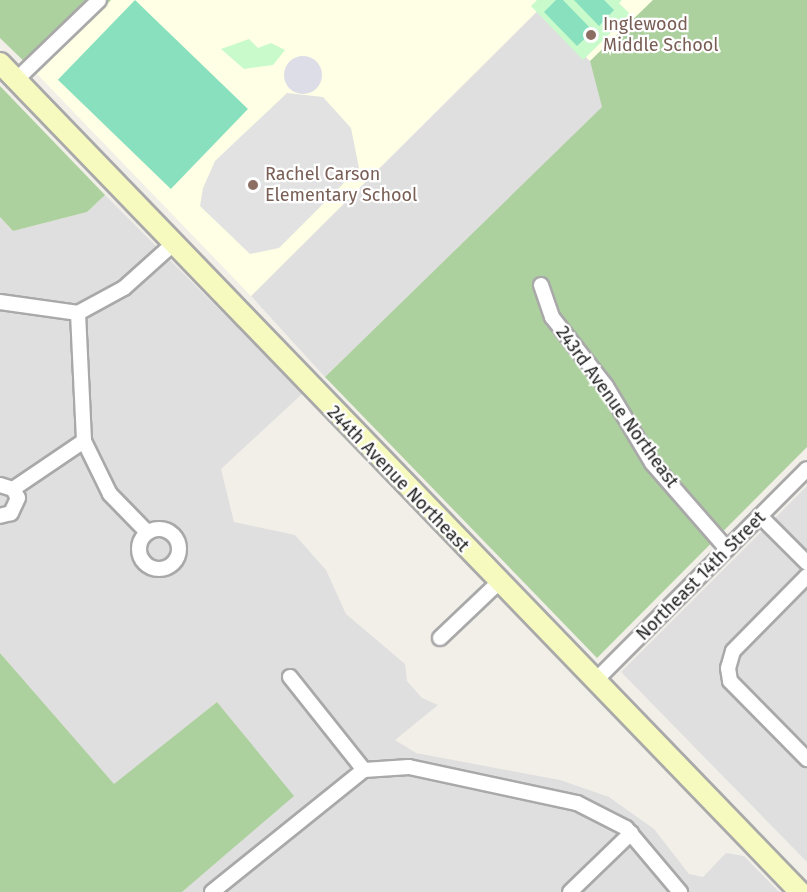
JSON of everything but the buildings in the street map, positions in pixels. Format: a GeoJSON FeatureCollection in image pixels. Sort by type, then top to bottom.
{"type":"FeatureCollection","features":[{"type":"Feature","properties":{"kind":"street"},"geometry":{"type":"LineString","coordinates":[[16,80],[99,0]]}},
{"type":"Feature","properties":{"kind":"street","name":"244th Avenue Northeast"},"geometry":{"type":"LineString","coordinates":[[0,63],[498,583],[800,892]]}},
{"type":"Feature","properties":{"kind":"street"},"geometry":{"type":"LineString","coordinates":[[0,302],[78,313],[124,288],[172,245]]}},
{"type":"Feature","properties":{"kind":"street","name":"243rd Avenue Northeast"},"geometry":{"type":"LineString","coordinates":[[541,285],[552,317],[606,386],[652,463],[727,549]]}},
{"type":"Feature","properties":{"kind":"street"},"geometry":{"type":"LineString","coordinates":[[78,313],[84,441],[110,494],[147,532]]}},
{"type":"Feature","properties":{"kind":"street"},"geometry":{"type":"LineString","coordinates":[[0,516],[15,509],[6,487],[84,441]]}},
{"type":"Feature","properties":{"kind":"street","name":"Northeast 14th Street"},"geometry":{"type":"LineString","coordinates":[[594,682],[807,469]]}},
{"type":"Feature","properties":{"kind":"street"},"geometry":{"type":"LineString","coordinates":[[760,516],[807,563]]}},
{"type":"Feature","properties":{"kind":"street"},"geometry":{"type":"LineString","coordinates":[[807,576],[733,651],[728,668],[730,681],[807,759]]}},
{"type":"Feature","properties":{"kind":"street"},"geometry":{"type":"LineString","coordinates":[[440,638],[498,583]]}},
{"type":"Feature","properties":{"kind":"street"},"geometry":{"type":"LineString","coordinates":[[290,677],[364,770]]}},
{"type":"Feature","properties":{"kind":"street"},"geometry":{"type":"LineString","coordinates":[[212,892],[364,770],[409,767],[475,777],[577,803],[631,833],[680,892]]}},
{"type":"Feature","properties":{"kind":"street"},"geometry":{"type":"LineString","coordinates":[[570,892],[631,833]]}},
{"type":"Feature","properties":{"kind":"shaded area","name":"Rachel Carson Elementary School"},"geometry":{"type":"Polygon","coordinates":[[[111,0],[653,0],[590,61],[539,9],[251,296],[36,73],[111,0]]]}},
{"type":"Feature","properties":{"kind":"shaded area"},"geometry":{"type":"Polygon","coordinates":[[[540,9],[590,61],[603,107],[325,377],[251,296],[540,9]]]}},
{"type":"Feature","properties":{"kind":"shaded area"},"geometry":{"type":"Polygon","coordinates":[[[303,56],[310,57],[316,62],[321,68],[321,82],[316,88],[310,93],[303,94],[296,93],[290,88],[285,82],[284,75],[285,68],[290,62],[296,57],[303,56]]]}},
{"type":"Feature","properties":{"kind":"shaded area"},"geometry":{"type":"Polygon","coordinates":[[[287,93],[323,97],[351,128],[359,168],[279,248],[250,254],[200,206],[203,188],[215,161],[287,93]]]}},
{"type":"Feature","properties":{"kind":"shaded area"},"geometry":{"type":"Polygon","coordinates":[[[105,195],[303,393],[221,469],[234,522],[295,535],[326,570],[346,614],[405,664],[407,681],[422,698],[438,705],[395,740],[416,753],[560,780],[609,797],[654,829],[689,874],[703,877],[726,853],[744,856],[779,892],[182,892],[293,796],[217,702],[114,785],[0,653],[0,217],[13,231],[87,212],[105,195]]]}},
{"type":"Feature","properties":{"kind":"shaded area"},"geometry":{"type":"Polygon","coordinates":[[[807,486],[807,862],[621,672],[807,486]]]}},
{"type":"Feature","properties":{"kind":"green space"},"geometry":{"type":"Polygon","coordinates":[[[0,0],[111,0],[36,73],[0,38],[0,0]]]}},
{"type":"Feature","properties":{"kind":"green space"},"geometry":{"type":"Polygon","coordinates":[[[135,0],[248,109],[171,189],[58,80],[135,0]]]}},
{"type":"Feature","properties":{"kind":"green space","name":"Inglewood Middle School"},"geometry":{"type":"Polygon","coordinates":[[[537,0],[622,0],[619,3],[630,14],[583,60],[531,6],[537,0]]]}},
{"type":"Feature","properties":{"kind":"green space"},"geometry":{"type":"Polygon","coordinates":[[[556,0],[563,0],[593,31],[577,46],[544,12],[556,0]]]}},
{"type":"Feature","properties":{"kind":"green space"},"geometry":{"type":"Polygon","coordinates":[[[574,0],[604,0],[614,10],[599,26],[574,0]]]}},
{"type":"Feature","properties":{"kind":"green space"},"geometry":{"type":"Polygon","coordinates":[[[653,0],[807,0],[807,447],[597,658],[325,377],[602,107],[590,61],[653,0]]]}},
{"type":"Feature","properties":{"kind":"green space"},"geometry":{"type":"Polygon","coordinates":[[[249,39],[258,48],[271,43],[285,50],[273,65],[244,69],[221,49],[249,39]]]}},
{"type":"Feature","properties":{"kind":"green space"},"geometry":{"type":"Polygon","coordinates":[[[0,86],[105,195],[87,212],[13,231],[0,217],[0,86]]]}},
{"type":"Feature","properties":{"kind":"green space"},"geometry":{"type":"Polygon","coordinates":[[[0,653],[114,784],[217,702],[294,796],[182,892],[0,892],[0,653]]]}},
{"type":"Feature","properties":{"kind":"place","name":"Inglewood Middle School"},"geometry":{"type":"Point","coordinates":[591,35]}},
{"type":"Feature","properties":{"kind":"place","name":"Rachel Carson Elementary School"},"geometry":{"type":"Point","coordinates":[253,185]}}]}
